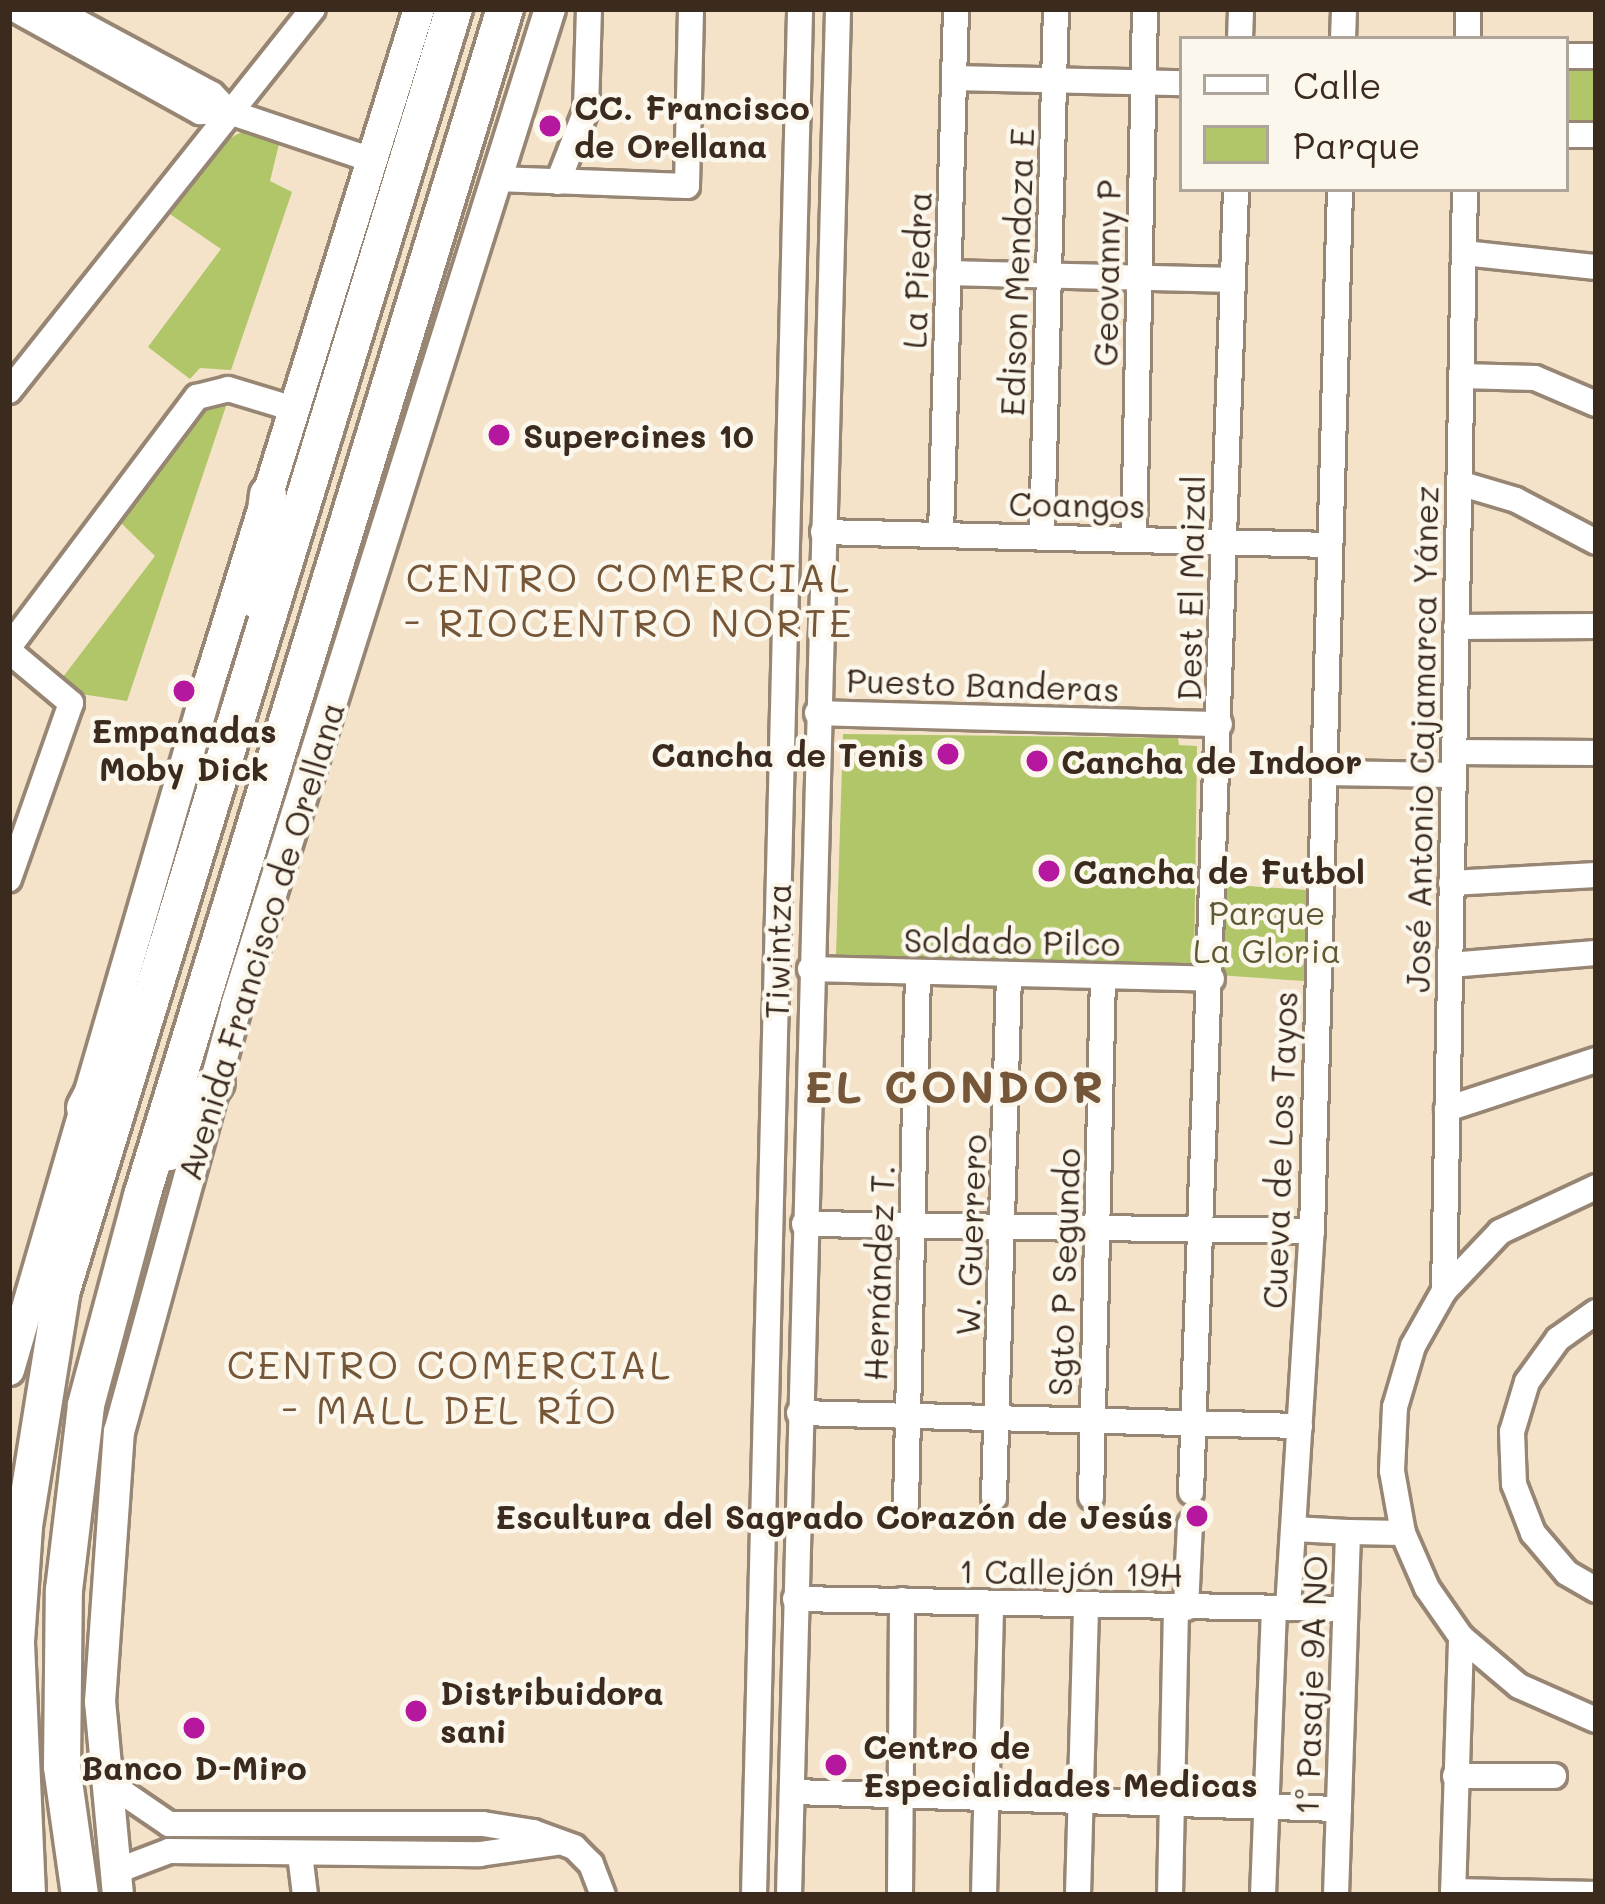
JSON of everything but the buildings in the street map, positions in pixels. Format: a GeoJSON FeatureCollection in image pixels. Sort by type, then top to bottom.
{"type":"FeatureCollection","features":[{"type":"Feature","properties":{"kind":"highway"},"geometry":{"type":"LineString","coordinates":[[27,1895],[16,1641],[38,1441],[62,1290],[454,9]]}},
{"type":"Feature","properties":{"kind":"highway","name":"Avenida Francisco de Orellana"},"geometry":{"type":"LineString","coordinates":[[80,1895],[62,1767],[67,1571],[86,1405],[142,1196],[505,9]]}},
{"type":"Feature","properties":{"kind":"highway"},"geometry":{"type":"LineString","coordinates":[[244,695],[268,496]]}},
{"type":"Feature","properties":{"kind":"highway"},"geometry":{"type":"LineString","coordinates":[[85,1108],[153,985]]}},
{"type":"Feature","properties":{"kind":"highway"},"geometry":{"type":"LineString","coordinates":[[142,1196],[216,1082]]}},
{"type":"Feature","properties":{"kind":"highway"},"geometry":{"type":"LineString","coordinates":[[38,1441],[46,1580],[58,1582],[67,1571]]}},
{"type":"Feature","properties":{"kind":"main road"},"geometry":{"type":"LineString","coordinates":[[9,1370],[294,409],[418,9]]}},
{"type":"Feature","properties":{"kind":"main road","name":"Avenida Francisco de Orellana"},"geometry":{"type":"LineString","coordinates":[[116,1883],[106,1781],[101,1602],[119,1432],[156,1276],[550,9]]}},
{"type":"Feature","properties":{"kind":"street"},"geometry":{"type":"LineString","coordinates":[[14,9],[200,112],[229,112],[372,160]]}},
{"type":"Feature","properties":{"kind":"street"},"geometry":{"type":"LineString","coordinates":[[54,9],[212,94],[229,112]]}},
{"type":"Feature","properties":{"kind":"street"},"geometry":{"type":"LineString","coordinates":[[9,391],[313,9]]}},
{"type":"Feature","properties":{"kind":"street"},"geometry":{"type":"LineString","coordinates":[[558,182],[586,110],[589,9]]}},
{"type":"Feature","properties":{"kind":"street"},"geometry":{"type":"LineString","coordinates":[[496,179],[687,186],[692,9]]}},
{"type":"Feature","properties":{"kind":"street","name":"Tiwintza"},"geometry":{"type":"LineString","coordinates":[[754,1895],[800,9]]}},
{"type":"Feature","properties":{"kind":"street","name":"Tiwintza"},"geometry":{"type":"LineString","coordinates":[[789,1895],[838,9]]}},
{"type":"Feature","properties":{"kind":"street","name":"La Piedra"},"geometry":{"type":"LineString","coordinates":[[941,534],[956,9]]}},
{"type":"Feature","properties":{"kind":"street","name":"Edison Mendoza E"},"geometry":{"type":"LineString","coordinates":[[1042,536],[1056,9]]}},
{"type":"Feature","properties":{"kind":"street","name":"Geovanny P"},"geometry":{"type":"LineString","coordinates":[[1134,539],[1144,9]]}},
{"type":"Feature","properties":{"kind":"street"},"geometry":{"type":"LineString","coordinates":[[954,78],[1179,83]]}},
{"type":"Feature","properties":{"kind":"street","name":"Dest El Maizal"},"geometry":{"type":"LineString","coordinates":[[1191,1492],[1212,980],[1235,192]]}},
{"type":"Feature","properties":{"kind":"street","name":"Cueva de Los Tayos"},"geometry":{"type":"LineString","coordinates":[[1264,1895],[1266,1807],[1281,1608],[1293,1529],[1312,1231],[1340,192]]}},
{"type":"Feature","properties":{"kind":"street","name":"José Antonio Cajamarca Yánez"},"geometry":{"type":"LineString","coordinates":[[1444,1291],[1465,192]]}},
{"type":"Feature","properties":{"kind":"street"},"geometry":{"type":"LineString","coordinates":[[1464,253],[1596,267]]}},
{"type":"Feature","properties":{"kind":"street"},"geometry":{"type":"LineString","coordinates":[[949,273],[1233,280]]}},
{"type":"Feature","properties":{"kind":"street"},"geometry":{"type":"LineString","coordinates":[[1461,376],[1535,378],[1596,404]]}},
{"type":"Feature","properties":{"kind":"street"},"geometry":{"type":"LineString","coordinates":[[9,879],[70,710],[68,697],[9,649],[197,397],[228,388],[294,409]]}},
{"type":"Feature","properties":{"kind":"street"},"geometry":{"type":"LineString","coordinates":[[1459,483],[1516,500],[1596,542]]}},
{"type":"Feature","properties":{"kind":"street","name":"Coangos"},"geometry":{"type":"LineString","coordinates":[[823,532],[1330,545]]}},
{"type":"Feature","properties":{"kind":"street"},"geometry":{"type":"LineString","coordinates":[[1456,626],[1596,626]]}},
{"type":"Feature","properties":{"kind":"street","name":"Puesto Banderas"},"geometry":{"type":"LineString","coordinates":[[817,712],[1220,724]]}},
{"type":"Feature","properties":{"kind":"street"},"geometry":{"type":"LineString","coordinates":[[1324,773],[1596,753]]}},
{"type":"Feature","properties":{"kind":"street"},"geometry":{"type":"LineString","coordinates":[[1451,883],[1596,875]]}},
{"type":"Feature","properties":{"kind":"street"},"geometry":{"type":"LineString","coordinates":[[1450,965],[1596,953]]}},
{"type":"Feature","properties":{"kind":"street","name":"Soldado Pilco"},"geometry":{"type":"LineString","coordinates":[[810,969],[1212,980]]}},
{"type":"Feature","properties":{"kind":"street","name":"Hernández T."},"geometry":{"type":"LineString","coordinates":[[906,1505],[918,972]]}},
{"type":"Feature","properties":{"kind":"street","name":"W. Guerrero"},"geometry":{"type":"LineString","coordinates":[[994,1498],[1006,1227],[1009,974]]}},
{"type":"Feature","properties":{"kind":"street","name":"Sgto P Segundo"},"geometry":{"type":"LineString","coordinates":[[1091,1497],[1102,977]]}},
{"type":"Feature","properties":{"kind":"street"},"geometry":{"type":"LineString","coordinates":[[775,1040],[808,1042]]}},
{"type":"Feature","properties":{"kind":"street"},"geometry":{"type":"LineString","coordinates":[[1447,1109],[1596,1060]]}},
{"type":"Feature","properties":{"kind":"street"},"geometry":{"type":"LineString","coordinates":[[1596,1187],[1500,1232],[1444,1291],[1413,1346],[1395,1407],[1392,1471],[1403,1533],[1427,1588],[1461,1637],[1519,1686],[1596,1720]]}},
{"type":"Feature","properties":{"kind":"street"},"geometry":{"type":"LineString","coordinates":[[804,1223],[1312,1231]]}},
{"type":"Feature","properties":{"kind":"street"},"geometry":{"type":"LineString","coordinates":[[1596,1312],[1558,1340],[1527,1382],[1512,1432],[1514,1484],[1533,1533],[1567,1573],[1596,1590]]}},
{"type":"Feature","properties":{"kind":"street"},"geometry":{"type":"LineString","coordinates":[[799,1413],[1300,1426]]}},
{"type":"Feature","properties":{"kind":"street"},"geometry":{"type":"LineString","coordinates":[[1170,1895],[1181,1608],[1190,1524]]}},
{"type":"Feature","properties":{"kind":"street"},"geometry":{"type":"LineString","coordinates":[[1293,1529],[1348,1532]]}},
{"type":"Feature","properties":{"kind":"street","name":"1º Pasaje 9A NO"},"geometry":{"type":"LineString","coordinates":[[1336,1895],[1348,1532],[1403,1533]]}},
{"type":"Feature","properties":{"kind":"street","name":"1 Callejón 19H"},"geometry":{"type":"LineString","coordinates":[[795,1599],[1346,1609]]}},
{"type":"Feature","properties":{"kind":"street"},"geometry":{"type":"LineString","coordinates":[[900,1895],[902,1600]]}},
{"type":"Feature","properties":{"kind":"street"},"geometry":{"type":"LineString","coordinates":[[984,1895],[991,1604]]}},
{"type":"Feature","properties":{"kind":"street"},"geometry":{"type":"LineString","coordinates":[[1078,1895],[1086,1606]]}},
{"type":"Feature","properties":{"kind":"street"},"geometry":{"type":"LineString","coordinates":[[1461,1637],[1453,1893],[1596,1894]]}},
{"type":"Feature","properties":{"kind":"street"},"geometry":{"type":"LineString","coordinates":[[1455,1776],[1554,1776]]}},
{"type":"Feature","properties":{"kind":"street"},"geometry":{"type":"LineString","coordinates":[[106,1781],[170,1824],[483,1824],[574,1847],[591,1864],[603,1895]]}},
{"type":"Feature","properties":{"kind":"street"},"geometry":{"type":"LineString","coordinates":[[794,1792],[1339,1809]]}},
{"type":"Feature","properties":{"kind":"street"},"geometry":{"type":"LineString","coordinates":[[169,1851],[170,1824]]}},
{"type":"Feature","properties":{"kind":"street"},"geometry":{"type":"LineString","coordinates":[[116,1883],[169,1851],[480,1853],[555,1844]]}},
{"type":"Feature","properties":{"kind":"street"},"geometry":{"type":"LineString","coordinates":[[299,1854],[305,1895]]}},
{"type":"Feature","properties":{"kind":"green space"},"geometry":{"type":"Polygon","coordinates":[[[1569,61],[1596,61],[1596,130],[1569,130],[1569,61]]]}},
{"type":"Feature","properties":{"kind":"green space"},"geometry":{"type":"Polygon","coordinates":[[[249,128],[280,140],[270,181],[292,192],[231,370],[200,368],[190,379],[148,347],[221,249],[164,210],[217,145],[249,128]]]}},
{"type":"Feature","properties":{"kind":"green space"},"geometry":{"type":"Polygon","coordinates":[[[212,402],[227,403],[127,701],[81,694],[63,677],[155,556],[120,522],[212,402]]]}},
{"type":"Feature","properties":{"kind":"green space"},"geometry":{"type":"Polygon","coordinates":[[[843,734],[1178,738],[1179,745],[1197,746],[1194,966],[836,956],[843,734]]]}},
{"type":"Feature","properties":{"kind":"green space","name":"Parque La Gloria"},"geometry":{"type":"Polygon","coordinates":[[[1220,884],[1314,891],[1307,981],[1214,975],[1220,884]]]}},
{"type":"Feature","properties":{"kind":"place","name":"CC. Francisco de Orellana"},"geometry":{"type":"Point","coordinates":[550,126]}},
{"type":"Feature","properties":{"kind":"place","name":"Supercines 10"},"geometry":{"type":"Point","coordinates":[499,435]}},
{"type":"Feature","properties":{"kind":"place","name":"Empanadas Moby Dick"},"geometry":{"type":"Point","coordinates":[184,691]}},
{"type":"Feature","properties":{"kind":"place","name":"Cancha de Tenis"},"geometry":{"type":"Point","coordinates":[948,754]}},
{"type":"Feature","properties":{"kind":"place","name":"Cancha de Indoor"},"geometry":{"type":"Point","coordinates":[1037,761]}},
{"type":"Feature","properties":{"kind":"place","name":"Cancha de Futbol"},"geometry":{"type":"Point","coordinates":[1049,871]}},
{"type":"Feature","properties":{"kind":"place","name":"Escultura del Sagrado Corazón de Jesús"},"geometry":{"type":"Point","coordinates":[1197,1516]}},
{"type":"Feature","properties":{"kind":"place","name":"Distribuidora sani"},"geometry":{"type":"Point","coordinates":[416,1711]}},
{"type":"Feature","properties":{"kind":"place","name":"Banco D-Miro"},"geometry":{"type":"Point","coordinates":[194,1728]}},
{"type":"Feature","properties":{"kind":"place","name":"Centro de Especialidades Medicas"},"geometry":{"type":"Point","coordinates":[836,1765]}},
{"type":"Feature","properties":{"kind":"district","name":"CENTRO COMERCIAL - RIOCENTRO NORTE"},"geometry":{"type":"Point","coordinates":[629,600]}},
{"type":"Feature","properties":{"kind":"district","name":"EL CONDOR"},"geometry":{"type":"Point","coordinates":[955,1086]}},
{"type":"Feature","properties":{"kind":"district","name":"CENTRO COMERCIAL - MALL DEL RÍO"},"geometry":{"type":"Point","coordinates":[450,1388]}}]}
